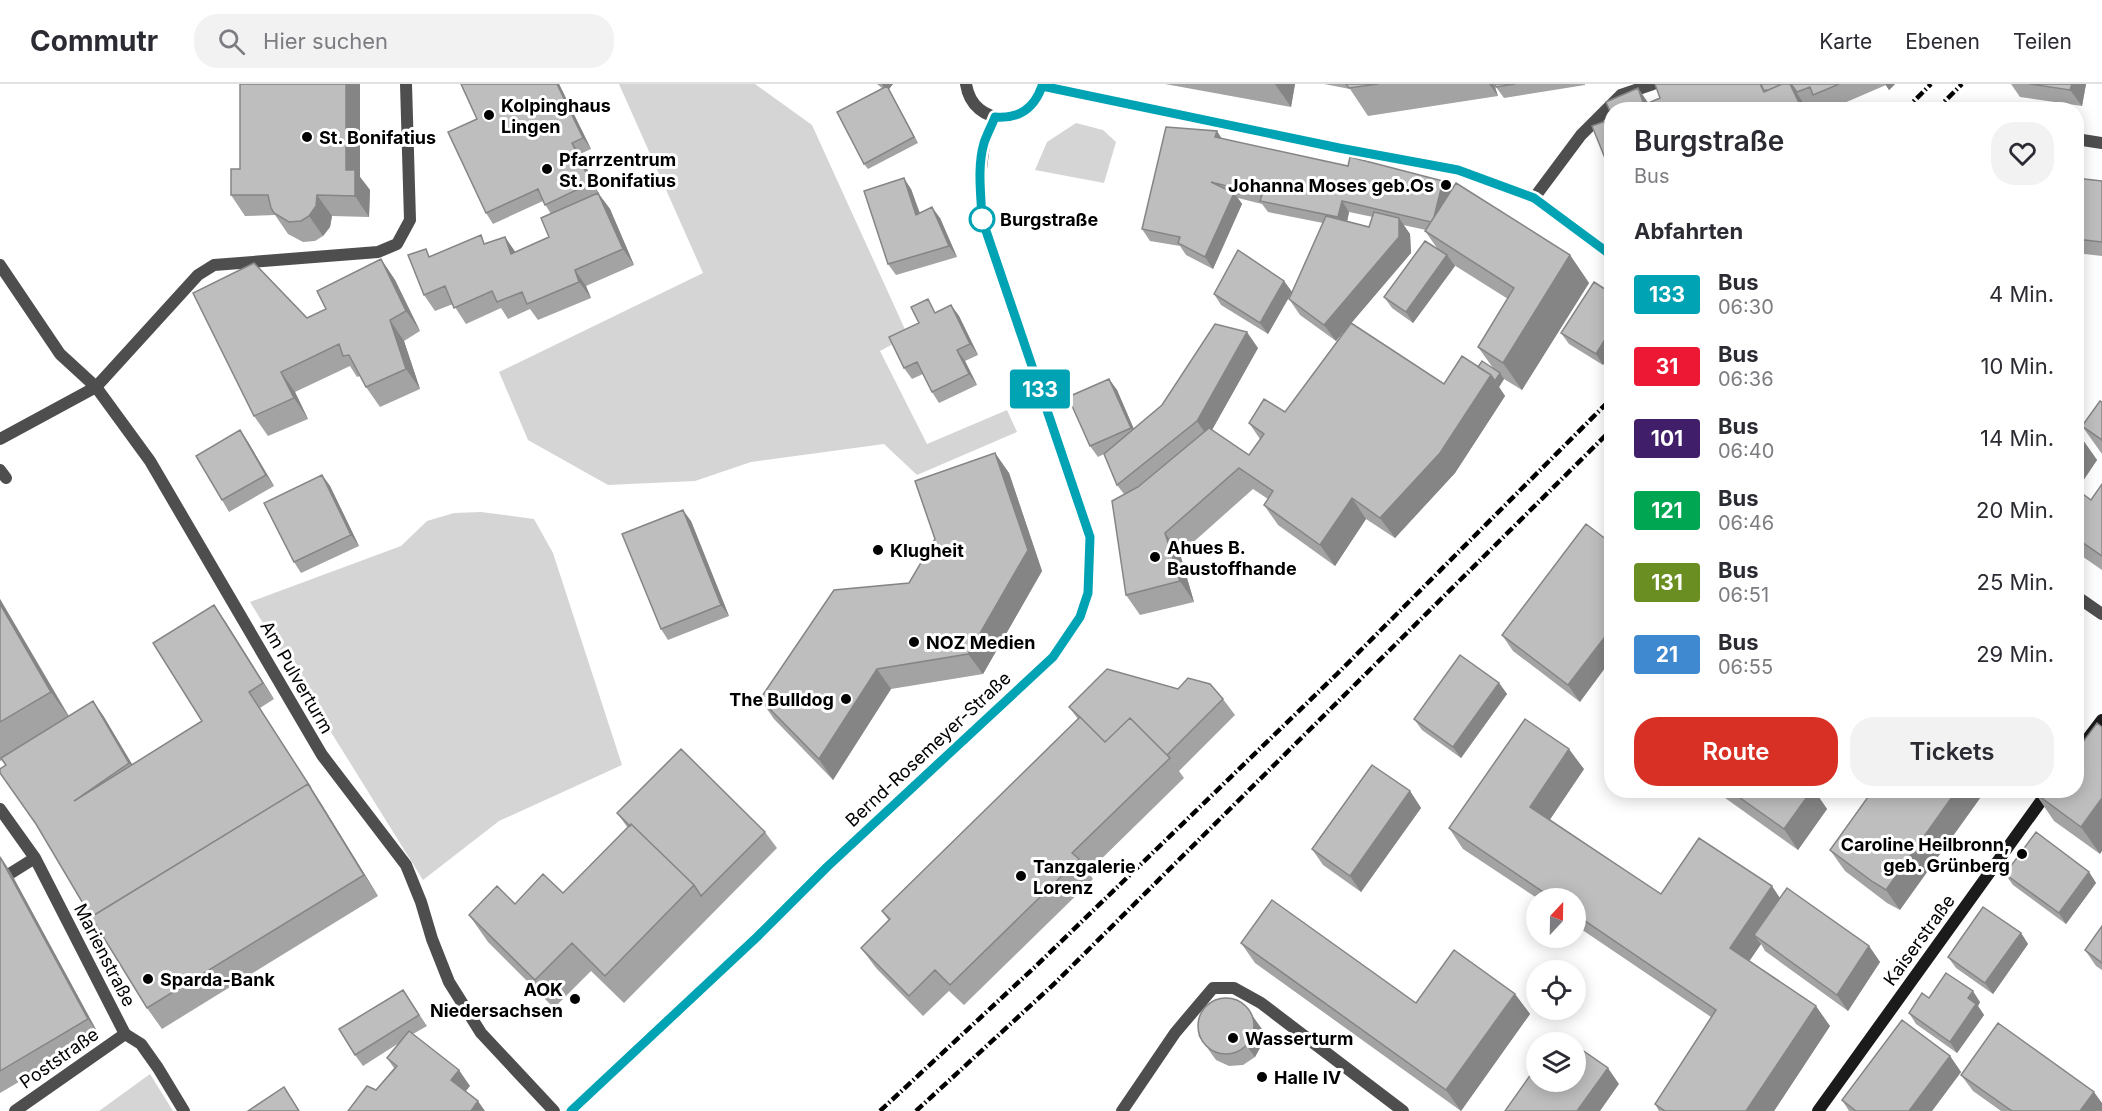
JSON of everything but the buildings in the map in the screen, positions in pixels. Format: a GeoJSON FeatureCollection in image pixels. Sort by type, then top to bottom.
{"type":"FeatureCollection","features":[{"type":"Feature","properties":{"kind":"main road"},"geometry":{"type":"LineString","coordinates":[[2084,744],[2102,720]]}},
{"type":"Feature","properties":{"kind":"main road","name":"Kaiserstraße"},"geometry":{"type":"LineString","coordinates":[[1818,1111],[2043,798]]}},
{"type":"Feature","properties":{"kind":"street"},"geometry":{"type":"LineString","coordinates":[[0,439],[96,387],[198,275],[214,265],[378,252],[397,244],[410,220],[406,84]]}},
{"type":"Feature","properties":{"kind":"street"},"geometry":{"type":"LineString","coordinates":[[966,84],[972,100],[982,111],[995,117],[1008,118],[1019,114],[1034,103],[1042,85],[1339,148],[1458,170],[1534,198],[1604,250]]}},
{"type":"Feature","properties":{"kind":"street"},"geometry":{"type":"LineString","coordinates":[[1613,102],[1620,95],[1653,84]]}},
{"type":"Feature","properties":{"kind":"street"},"geometry":{"type":"LineString","coordinates":[[1534,198],[1581,135],[1604,111]]}},
{"type":"Feature","properties":{"kind":"street","name":"Bernd-Rosemeyer-Straße"},"geometry":{"type":"LineString","coordinates":[[571,1111],[757,937],[827,867],[1053,657],[1080,617],[1088,593],[1090,537],[982,219],[980,177],[984,144],[995,117]]}},
{"type":"Feature","properties":{"kind":"street"},"geometry":{"type":"LineString","coordinates":[[2084,140],[2102,142]]}},
{"type":"Feature","properties":{"kind":"street","name":"Am Pulverturm"},"geometry":{"type":"LineString","coordinates":[[0,265],[60,354],[96,387],[150,461],[322,755],[406,865],[449,982],[481,1033],[554,1111]]}},
{"type":"Feature","properties":{"kind":"street"},"geometry":{"type":"LineString","coordinates":[[2084,602],[2102,614]]}},
{"type":"Feature","properties":{"kind":"street","name":"Marienstraße"},"geometry":{"type":"LineString","coordinates":[[0,809],[35,858],[125,1034],[141,1044],[184,1111]]}},
{"type":"Feature","properties":{"kind":"street"},"geometry":{"type":"LineString","coordinates":[[11,873],[35,858]]}},
{"type":"Feature","properties":{"kind":"street"},"geometry":{"type":"LineString","coordinates":[[1122,1111],[1175,1033],[1213,988],[1234,988],[1261,1004],[1403,1111]]}},
{"type":"Feature","properties":{"kind":"street","name":"Poststraße"},"geometry":{"type":"LineString","coordinates":[[15,1111],[125,1034]]}},
{"type":"Feature","properties":{"kind":"shaded area"},"geometry":{"type":"Polygon","coordinates":[[[619,84],[755,84],[812,125],[908,336],[880,351],[927,444],[1007,410],[1017,432],[917,475],[884,444],[751,462],[695,481],[608,485],[528,440],[499,372],[703,273],[619,84]]]}},
{"type":"Feature","properties":{"kind":"shaded area"},"geometry":{"type":"Polygon","coordinates":[[[1076,123],[1103,130],[1116,142],[1104,183],[1035,170],[1047,142],[1076,123]]]}},
{"type":"Feature","properties":{"kind":"shaded area"},"geometry":{"type":"Polygon","coordinates":[[[481,512],[534,519],[553,553],[622,765],[499,821],[423,880],[250,602],[401,546],[427,521],[454,513],[481,512]]]}},
{"type":"Feature","properties":{"kind":"shaded area"},"geometry":{"type":"Polygon","coordinates":[[[150,1074],[173,1111],[99,1111],[150,1074]]]}},
{"type":"Feature","properties":{"kind":"railway"},"geometry":{"type":"LineString","coordinates":[[1913,102],[1931,84]]}},
{"type":"Feature","properties":{"kind":"railway"},"geometry":{"type":"LineString","coordinates":[[1944,102],[1962,84]]}},
{"type":"Feature","properties":{"kind":"railway"},"geometry":{"type":"LineString","coordinates":[[880,1111],[1037,965],[1337,674],[1604,406]]}},
{"type":"Feature","properties":{"kind":"railway"},"geometry":{"type":"LineString","coordinates":[[916,1111],[1054,984],[1604,437]]}},
{"type":"Feature","properties":{"kind":"bus line","name":"133"},"geometry":{"type":"LineString","coordinates":[[571,1111],[757,937],[827,867],[1053,657],[1080,617],[1088,593],[1090,537],[982,219],[980,177],[984,144],[995,117],[1008,118],[1030,108],[1038,98],[1042,86],[1339,148],[1458,170],[1534,198],[1604,250]]}},
{"type":"Feature","properties":{"kind":"place","name":"Kolpinghaus Lingen"},"geometry":{"type":"Point","coordinates":[489,115]}},
{"type":"Feature","properties":{"kind":"place","name":"St. Bonifatius"},"geometry":{"type":"Point","coordinates":[307,137]}},
{"type":"Feature","properties":{"kind":"place","name":"Pfarrzentrum St. Bonifatius"},"geometry":{"type":"Point","coordinates":[547,169]}},
{"type":"Feature","properties":{"kind":"place","name":"Johanna Moses geb.Os"},"geometry":{"type":"Point","coordinates":[1446,185]}},
{"type":"Feature","properties":{"kind":"place","name":"Burgstraße"},"geometry":{"type":"Point","coordinates":[982,219]}},
{"type":"Feature","properties":{"kind":"place","name":"Klugheit"},"geometry":{"type":"Point","coordinates":[878,550]}},
{"type":"Feature","properties":{"kind":"place","name":"Ahues B. Baustoffhande"},"geometry":{"type":"Point","coordinates":[1155,557]}},
{"type":"Feature","properties":{"kind":"place","name":"NOZ Medien"},"geometry":{"type":"Point","coordinates":[914,642]}},
{"type":"Feature","properties":{"kind":"place","name":"The Bulldog"},"geometry":{"type":"Point","coordinates":[846,699]}},
{"type":"Feature","properties":{"kind":"place","name":"Caroline Heilbronn, geb. Grünberg"},"geometry":{"type":"Point","coordinates":[2022,854]}},
{"type":"Feature","properties":{"kind":"place","name":"Tanzgalerie Lorenz"},"geometry":{"type":"Point","coordinates":[1021,876]}},
{"type":"Feature","properties":{"kind":"place","name":"Sparda-Bank"},"geometry":{"type":"Point","coordinates":[148,979]}},
{"type":"Feature","properties":{"kind":"place","name":"AOK Niedersachsen"},"geometry":{"type":"Point","coordinates":[575,999]}},
{"type":"Feature","properties":{"kind":"place","name":"Wasserturm"},"geometry":{"type":"Point","coordinates":[1233,1038]}},
{"type":"Feature","properties":{"kind":"place","name":"Halle IV"},"geometry":{"type":"Point","coordinates":[1262,1077]}}]}
